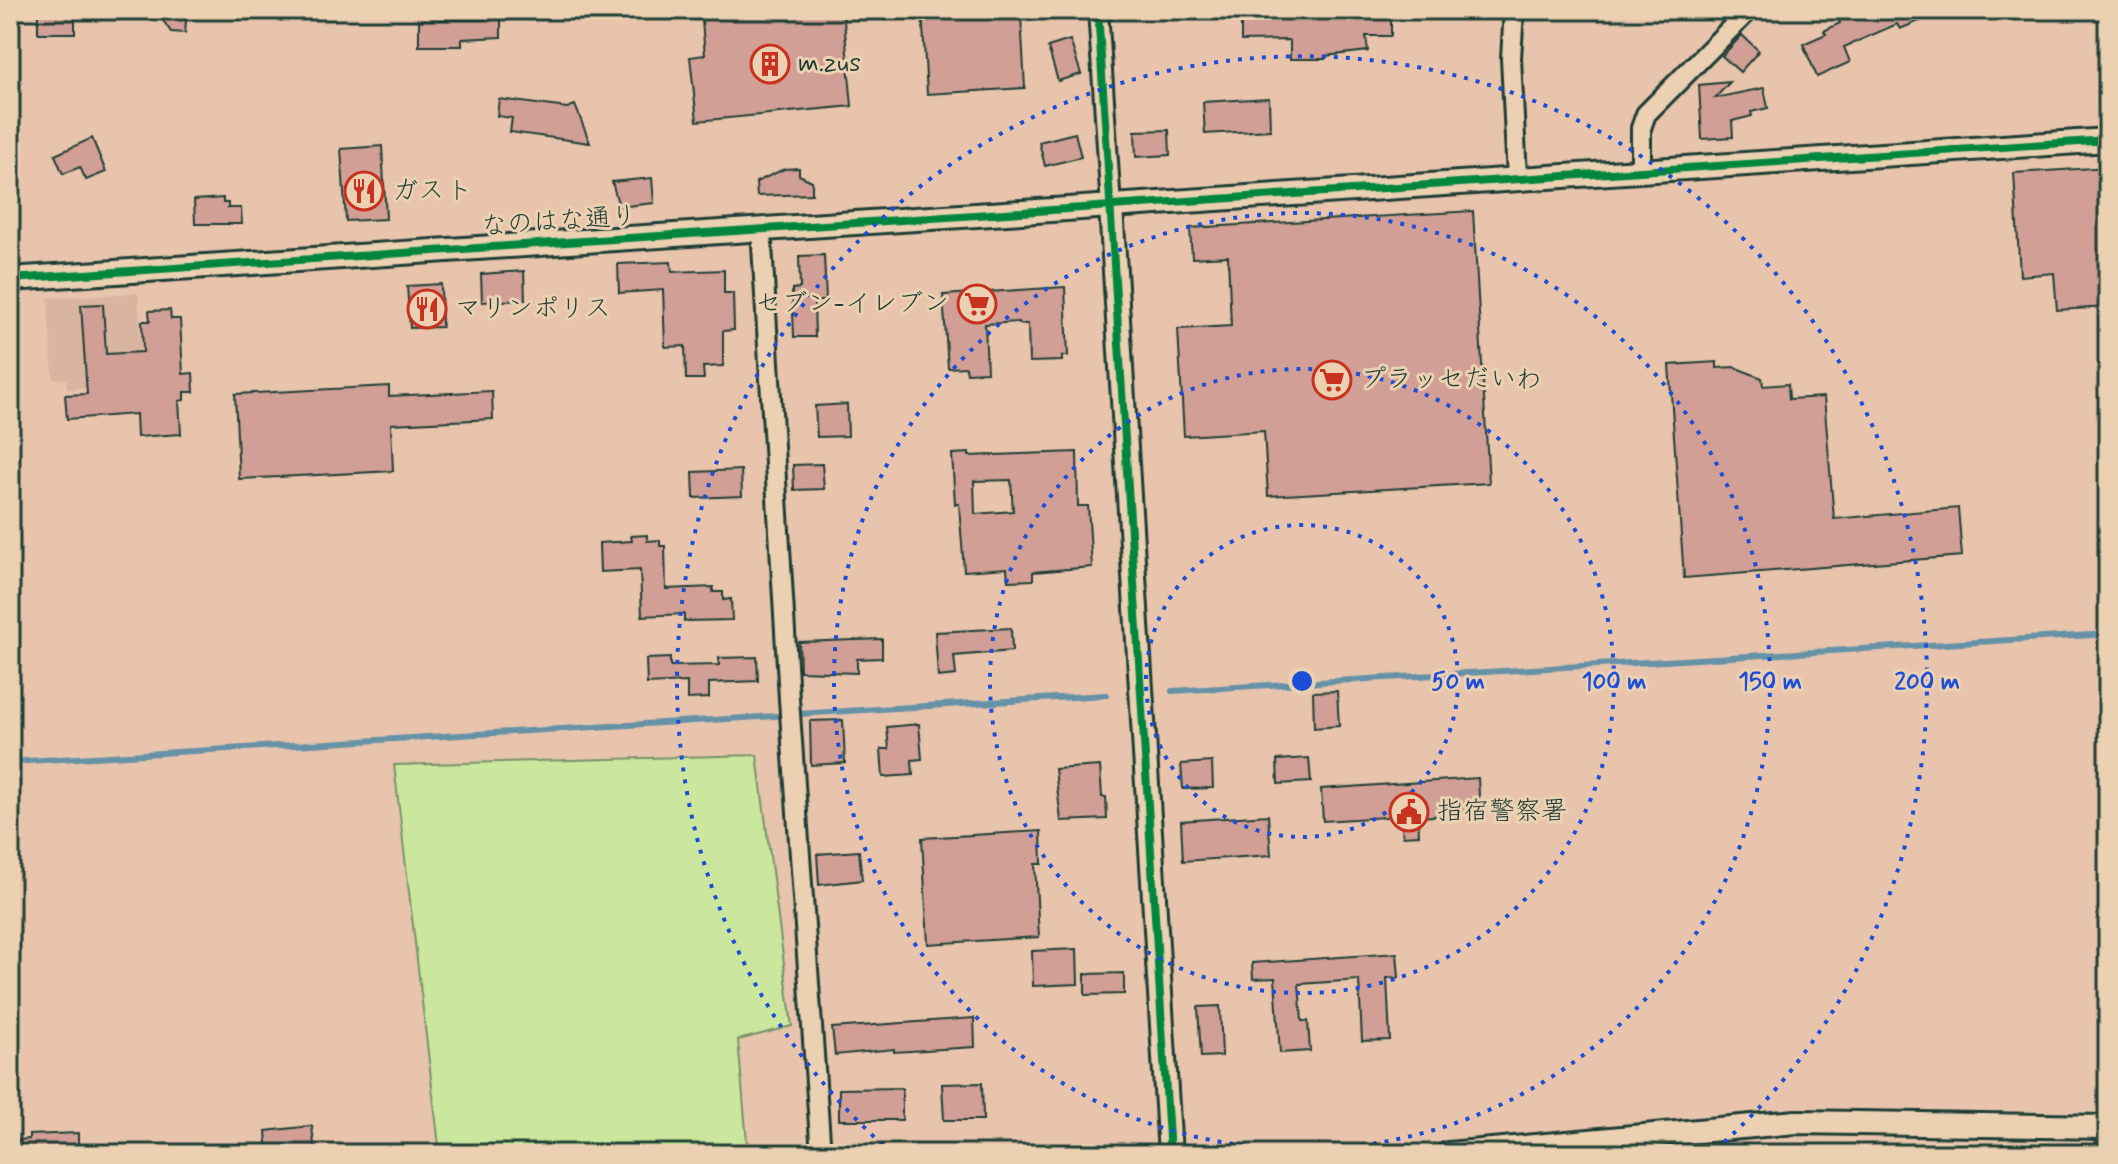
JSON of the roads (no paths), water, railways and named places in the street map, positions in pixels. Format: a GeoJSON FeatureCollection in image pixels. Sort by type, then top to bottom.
{"type":"FeatureCollection","features":[{"type":"Feature","properties":{"kind":"street"},"geometry":{"type":"LineString","coordinates":[[1098,10],[1170,1154]]}},
{"type":"Feature","properties":{"kind":"street"},"geometry":{"type":"LineString","coordinates":[[1514,10],[1511,58],[1517,178]]}},
{"type":"Feature","properties":{"kind":"street"},"geometry":{"type":"LineString","coordinates":[[1641,170],[1641,128],[1646,114],[1749,10]]}},
{"type":"Feature","properties":{"kind":"street","name":"なのはな通り"},"geometry":{"type":"LineString","coordinates":[[10,279],[2108,140]]}},
{"type":"Feature","properties":{"kind":"street"},"geometry":{"type":"LineString","coordinates":[[761,228],[789,699],[821,1154]]}},
{"type":"Feature","properties":{"kind":"street"},"geometry":{"type":"LineString","coordinates":[[1448,1154],[1796,1122],[2107,1127],[2106,1154]]}},
{"type":"Feature","properties":{"kind":"waterway"},"geometry":{"type":"LineString","coordinates":[[1172,691],[2108,634]]}},
{"type":"Feature","properties":{"kind":"waterway"},"geometry":{"type":"LineString","coordinates":[[798,714],[1106,695]]}},
{"type":"Feature","properties":{"kind":"waterway"},"geometry":{"type":"LineString","coordinates":[[10,762],[776,716]]}},
{"type":"Feature","properties":{"kind":"place","name":"m.zus"},"geometry":{"type":"Point","coordinates":[770,64]}},
{"type":"Feature","properties":{"kind":"place","name":"ガスト"},"geometry":{"type":"Point","coordinates":[364,191]}},
{"type":"Feature","properties":{"kind":"place","name":"セブン-イレブン"},"geometry":{"type":"Point","coordinates":[977,304]}},
{"type":"Feature","properties":{"kind":"place","name":"マリンポリス"},"geometry":{"type":"Point","coordinates":[427,309]}},
{"type":"Feature","properties":{"kind":"place","name":"プラッセだいわ"},"geometry":{"type":"Point","coordinates":[1332,380]}},
{"type":"Feature","properties":{"kind":"place","name":"指宿警察署"},"geometry":{"type":"Point","coordinates":[1409,812]}}]}
